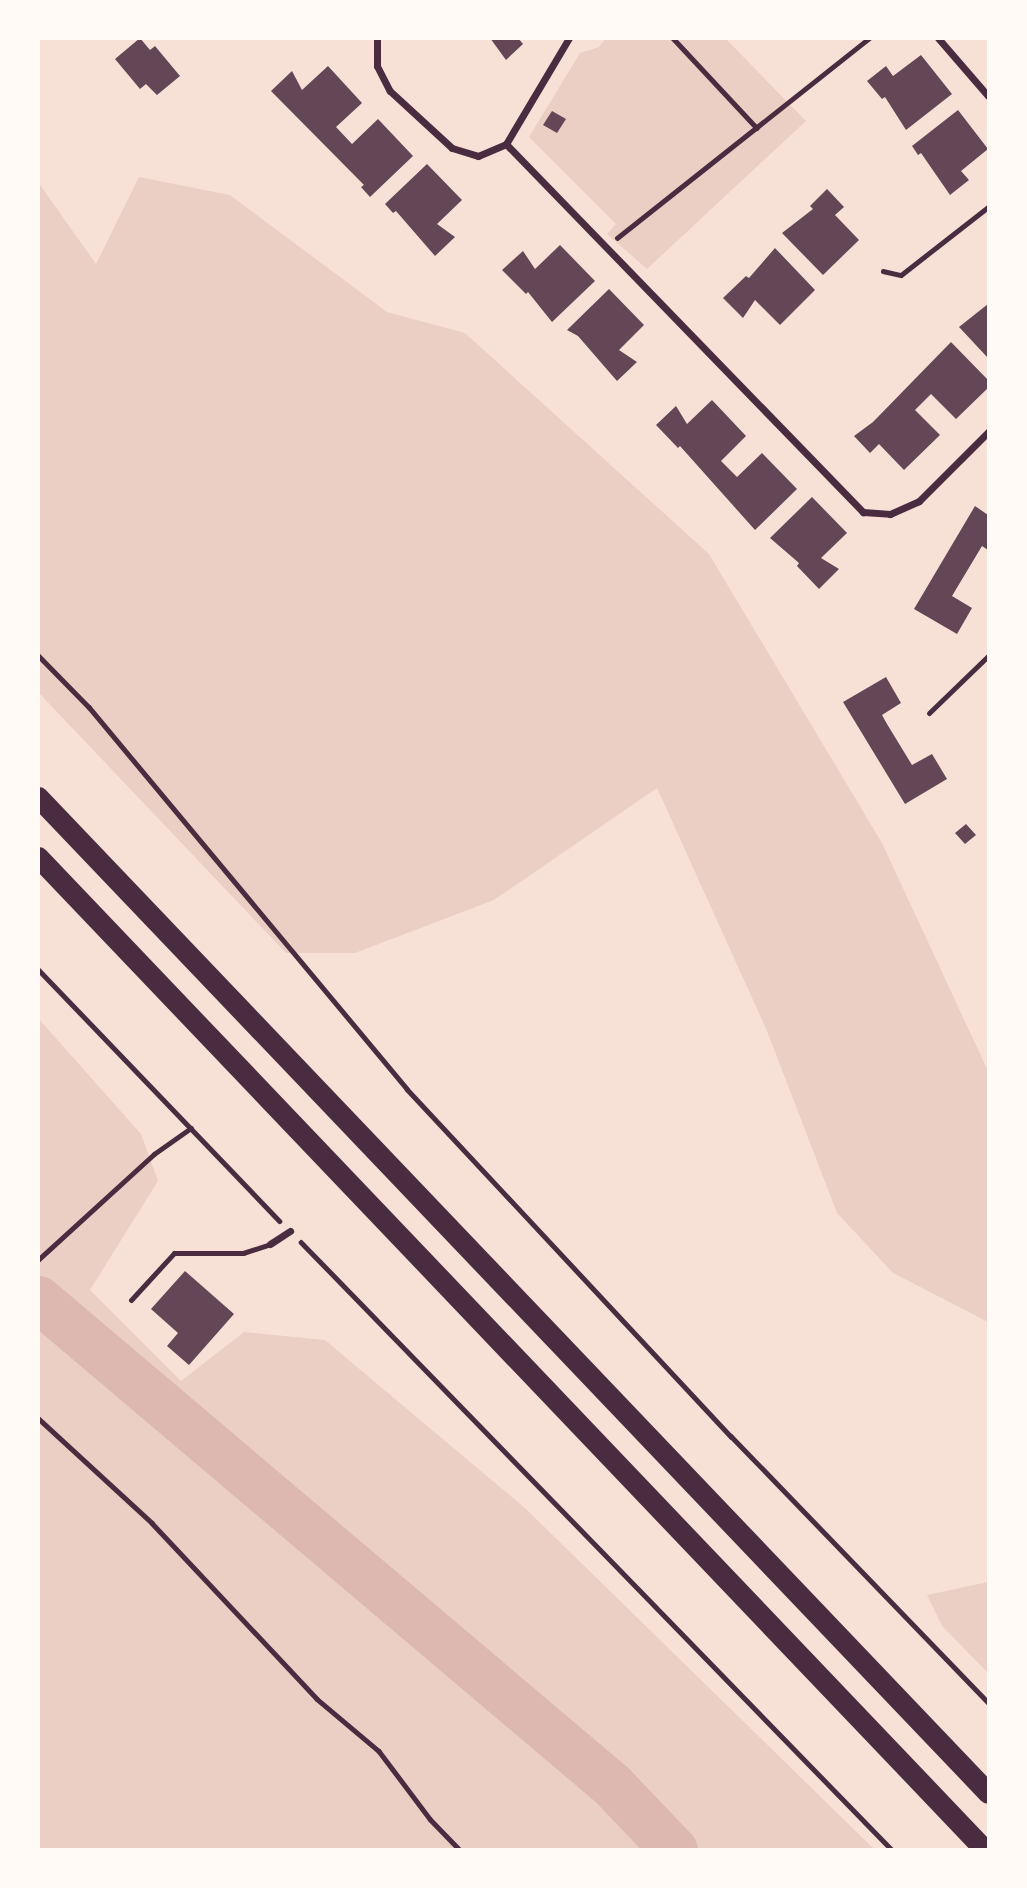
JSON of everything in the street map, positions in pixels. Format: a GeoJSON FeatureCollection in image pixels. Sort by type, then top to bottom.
{"type":"FeatureCollection","features":[{"type":"Feature","properties":{"kind":"highway"},"geometry":{"type":"LineString","coordinates":[[38,797],[989,1793]]}},
{"type":"Feature","properties":{"kind":"highway"},"geometry":{"type":"LineString","coordinates":[[38,857],[985,1850]]}},
{"type":"Feature","properties":{"kind":"street"},"geometry":{"type":"LineString","coordinates":[[377,38],[382,80],[452,148],[478,156],[506,144],[569,38]]}},
{"type":"Feature","properties":{"kind":"street"},"geometry":{"type":"LineString","coordinates":[[938,38],[989,96]]}},
{"type":"Feature","properties":{"kind":"street"},"geometry":{"type":"LineString","coordinates":[[506,144],[863,512],[890,514],[919,500],[989,432]]}},
{"type":"Feature","properties":{"kind":"street"},"geometry":{"type":"LineString","coordinates":[[270,1244],[290,1231]]}},
{"type":"Feature","properties":{"kind":"lane"},"geometry":{"type":"LineString","coordinates":[[929,713],[989,656]]}},
{"type":"Feature","properties":{"kind":"lane"},"geometry":{"type":"LineString","coordinates":[[131,1300],[174,1253],[243,1253],[270,1244]]}},
{"type":"Feature","properties":{"kind":"path"},"geometry":{"type":"LineString","coordinates":[[673,38],[757,128]]}},
{"type":"Feature","properties":{"kind":"path"},"geometry":{"type":"LineString","coordinates":[[611,253],[615,239],[869,38]]}},
{"type":"Feature","properties":{"kind":"path"},"geometry":{"type":"LineString","coordinates":[[883,271],[901,275],[989,207]]}},
{"type":"Feature","properties":{"kind":"path"},"geometry":{"type":"LineString","coordinates":[[38,655],[98,718],[407,1089],[769,1477],[951,1668],[989,1702]]}},
{"type":"Feature","properties":{"kind":"path"},"geometry":{"type":"LineString","coordinates":[[38,969],[892,1850]]}},
{"type":"Feature","properties":{"kind":"path"},"geometry":{"type":"LineString","coordinates":[[38,1260],[154,1154],[191,1128]]}},
{"type":"Feature","properties":{"kind":"path"},"geometry":{"type":"LineString","coordinates":[[38,1418],[152,1523],[317,1699],[379,1751],[460,1850]]}},
{"type":"Feature","properties":{"kind":"shaded area"},"geometry":{"type":"Polygon","coordinates":[[[605,39],[726,39],[806,121],[647,269],[607,234],[616,224],[529,137],[580,53],[599,47],[605,39]]]}},
{"type":"Feature","properties":{"kind":"shaded area"},"geometry":{"type":"Polygon","coordinates":[[[139,177],[230,195],[387,312],[465,333],[709,554],[882,843],[988,1071],[988,1322],[893,1273],[837,1213],[767,1031],[657,788],[494,900],[355,953],[286,953],[39,693],[38,182],[96,264],[139,177]]]}},
{"type":"Feature","properties":{"kind":"shaded area"},"geometry":{"type":"Polygon","coordinates":[[[38,1018],[141,1134],[158,1181],[90,1290],[181,1381],[244,1332],[325,1340],[526,1509],[874,1849],[39,1849],[38,1018]]]}},
{"type":"Feature","properties":{"kind":"shaded area"},"geometry":{"type":"Polygon","coordinates":[[[988,1582],[988,1673],[942,1626],[927,1595],[988,1582]]]}},
{"type":"Feature","properties":{"kind":"building"},"geometry":{"type":"Polygon","coordinates":[[[140,38],[150,50],[155,46],[180,76],[157,95],[146,84],[140,89],[115,59],[140,38]]]}},
{"type":"Feature","properties":{"kind":"building"},"geometry":{"type":"Polygon","coordinates":[[[490,38],[518,38],[523,44],[506,60],[490,38]]]}},
{"type":"Feature","properties":{"kind":"building"},"geometry":{"type":"Polygon","coordinates":[[[921,55],[952,94],[906,130],[885,97],[882,99],[867,81],[886,66],[893,76],[921,55]]]}},
{"type":"Feature","properties":{"kind":"building"},"geometry":{"type":"Polygon","coordinates":[[[328,66],[362,103],[336,127],[352,144],[378,119],[413,156],[370,197],[361,187],[364,185],[271,91],[292,71],[302,90],[328,66]]]}},
{"type":"Feature","properties":{"kind":"building"},"geometry":{"type":"Polygon","coordinates":[[[958,110],[988,149],[961,171],[969,180],[950,195],[921,153],[918,155],[912,146],[958,110]]]}},
{"type":"Feature","properties":{"kind":"building"},"geometry":{"type":"Polygon","coordinates":[[[552,111],[566,119],[557,133],[543,125],[552,111]]]}},
{"type":"Feature","properties":{"kind":"building"},"geometry":{"type":"Polygon","coordinates":[[[427,164],[462,200],[437,224],[455,237],[435,256],[396,211],[393,213],[385,204],[427,164]]]}},
{"type":"Feature","properties":{"kind":"building"},"geometry":{"type":"Polygon","coordinates":[[[827,189],[844,207],[835,215],[859,240],[823,275],[782,233],[813,209],[810,206],[827,189]]]}},
{"type":"Feature","properties":{"kind":"building"},"geometry":{"type":"Polygon","coordinates":[[[560,245],[595,281],[552,322],[528,292],[526,294],[502,270],[523,251],[535,269],[560,245]]]}},
{"type":"Feature","properties":{"kind":"building"},"geometry":{"type":"Polygon","coordinates":[[[775,248],[815,290],[780,325],[755,300],[743,318],[723,298],[746,276],[749,278],[775,248]]]}},
{"type":"Feature","properties":{"kind":"building"},"geometry":{"type":"Polygon","coordinates":[[[609,289],[644,325],[619,350],[637,362],[617,381],[578,336],[567,330],[609,289]]]}},
{"type":"Feature","properties":{"kind":"building"},"geometry":{"type":"Polygon","coordinates":[[[988,304],[988,358],[959,327],[988,304]]]}},
{"type":"Feature","properties":{"kind":"building"},"geometry":{"type":"Polygon","coordinates":[[[951,342],[988,380],[988,388],[956,419],[931,394],[915,410],[940,435],[904,470],[879,444],[870,453],[854,436],[873,422],[951,342]]]}},
{"type":"Feature","properties":{"kind":"building"},"geometry":{"type":"Polygon","coordinates":[[[712,400],[746,436],[721,461],[737,477],[762,453],[797,489],[755,530],[680,446],[678,448],[656,425],[676,406],[687,424],[712,400]]]}},
{"type":"Feature","properties":{"kind":"building"},"geometry":{"type":"Polygon","coordinates":[[[812,497],[847,533],[821,558],[839,569],[819,589],[797,566],[799,563],[770,538],[812,497]]]}},
{"type":"Feature","properties":{"kind":"building"},"geometry":{"type":"Polygon","coordinates":[[[975,506],[988,515],[988,550],[982,546],[952,596],[972,608],[957,634],[914,609],[975,506]]]}},
{"type":"Feature","properties":{"kind":"building"},"geometry":{"type":"Polygon","coordinates":[[[886,677],[901,703],[882,715],[887,724],[912,765],[932,754],[947,779],[905,804],[843,702],[886,677]]]}},
{"type":"Feature","properties":{"kind":"building"},"geometry":{"type":"Polygon","coordinates":[[[966,824],[976,835],[965,844],[955,833],[966,824]]]}},
{"type":"Feature","properties":{"kind":"building"},"geometry":{"type":"Polygon","coordinates":[[[185,1271],[234,1314],[189,1365],[167,1346],[178,1333],[151,1309],[185,1271]]]}},
{"type":"Feature","properties":{"kind":"waterway"},"geometry":{"type":"LineString","coordinates":[[38,1299],[611,1784],[674,1850]]}}]}
